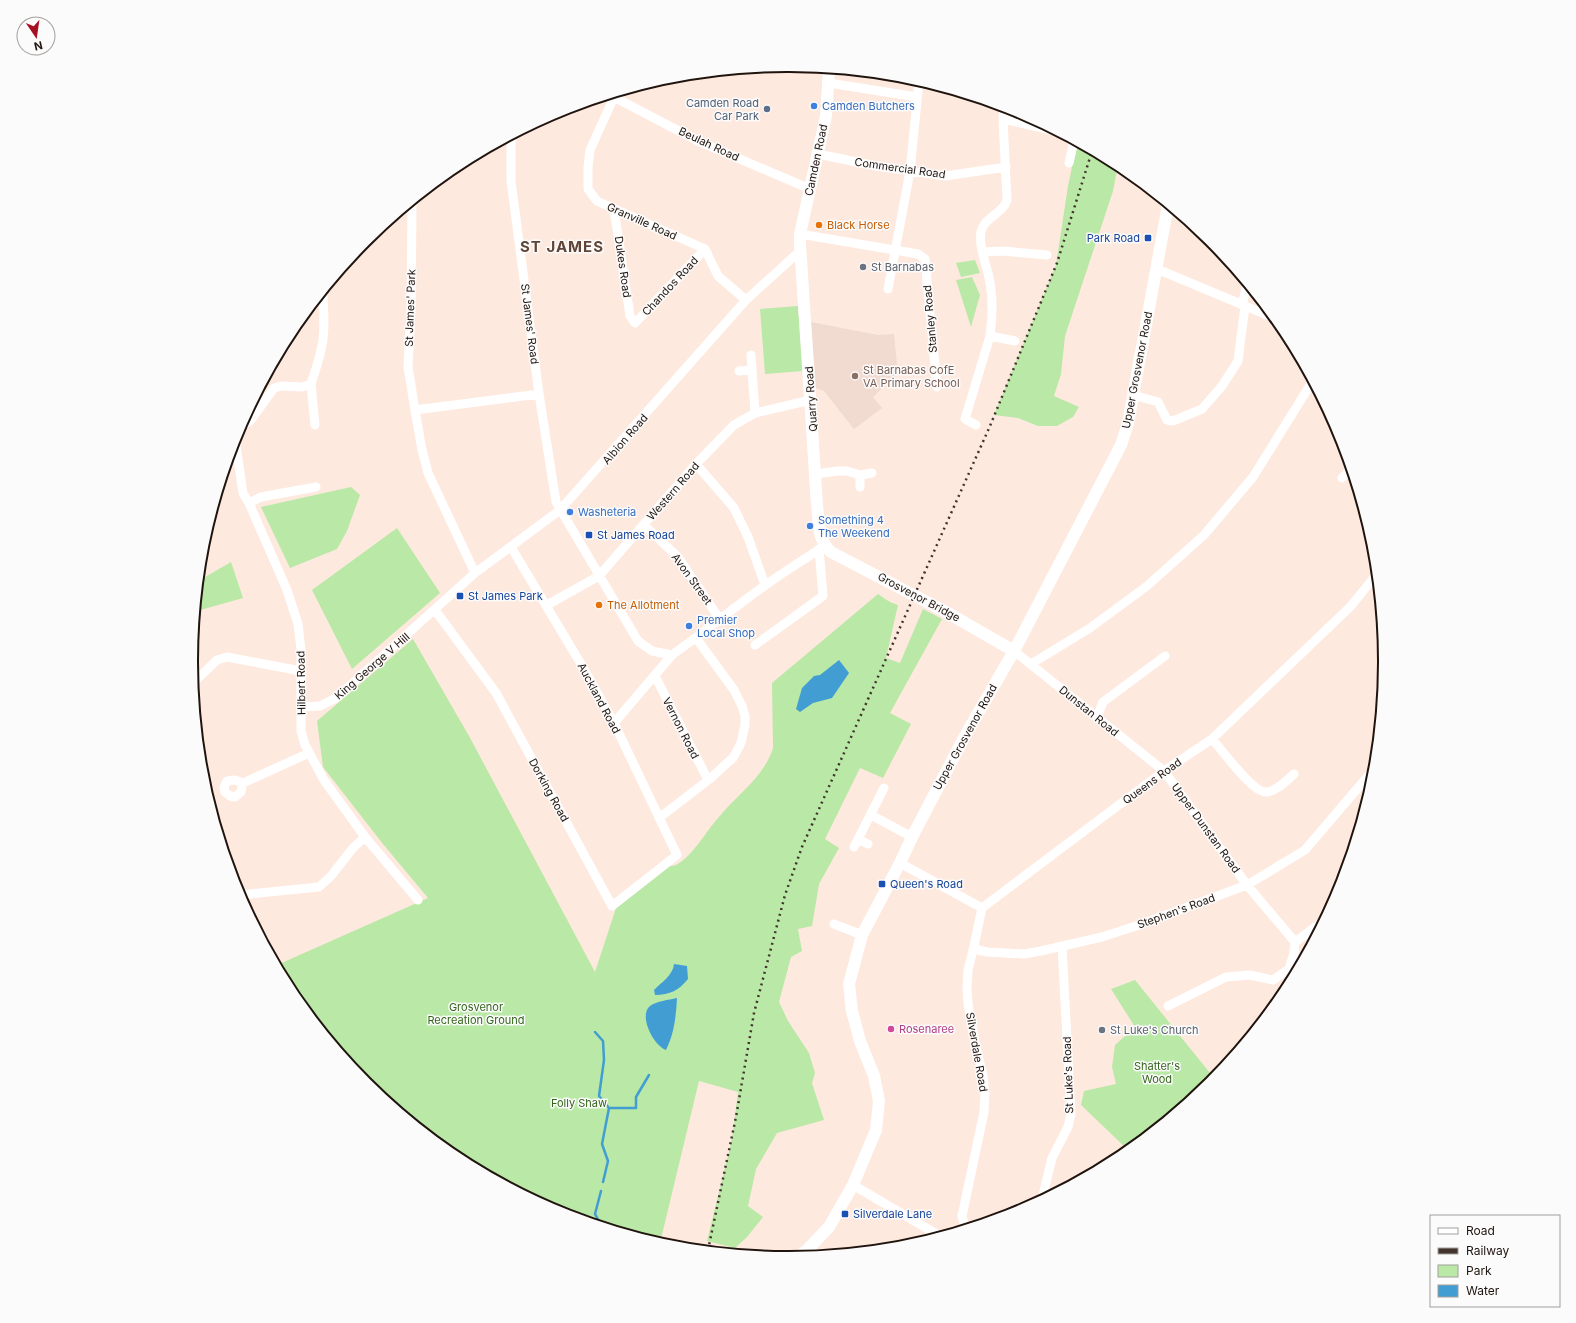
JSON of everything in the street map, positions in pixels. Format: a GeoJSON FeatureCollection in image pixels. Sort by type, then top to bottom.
{"type":"FeatureCollection","features":[{"type":"Feature","properties":{"kind":"street","name":"Camden Road"},"geometry":{"type":"LineString","coordinates":[[800,251],[800,234],[826,116],[829,73]]}},
{"type":"Feature","properties":{"kind":"street"},"geometry":{"type":"LineString","coordinates":[[828,83],[917,97]]}},
{"type":"Feature","properties":{"kind":"street"},"geometry":{"type":"LineString","coordinates":[[888,289],[910,171],[918,87]]}},
{"type":"Feature","properties":{"kind":"street","name":"Beulah Road"},"geometry":{"type":"LineString","coordinates":[[616,98],[698,141],[810,188]]}},
{"type":"Feature","properties":{"kind":"street","name":"Granville Road"},"geometry":{"type":"LineString","coordinates":[[611,99],[590,150],[588,189],[597,201],[705,249]]}},
{"type":"Feature","properties":{"kind":"street"},"geometry":{"type":"LineString","coordinates":[[976,425],[964,419],[990,336],[992,289],[980,243],[981,230],[987,221],[1005,206],[1008,192],[1004,113]]}},
{"type":"Feature","properties":{"kind":"street"},"geometry":{"type":"LineString","coordinates":[[1004,119],[1034,126]]}},
{"type":"Feature","properties":{"kind":"street","name":"St James' Road"},"geometry":{"type":"LineString","coordinates":[[511,141],[511,180],[539,394],[556,502],[560,510]]}},
{"type":"Feature","properties":{"kind":"street"},"geometry":{"type":"LineString","coordinates":[[1069,162],[1073,146]]}},
{"type":"Feature","properties":{"kind":"street","name":"Commercial Road"},"geometry":{"type":"LineString","coordinates":[[818,154],[876,166],[945,176],[1006,167]]}},
{"type":"Feature","properties":{"kind":"street","name":"St James' Park"},"geometry":{"type":"LineString","coordinates":[[412,208],[411,309],[408,367],[415,410],[422,450],[428,473],[474,573]]}},
{"type":"Feature","properties":{"kind":"street","name":"Dukes Road"},"geometry":{"type":"LineString","coordinates":[[614,209],[630,316],[635,323]]}},
{"type":"Feature","properties":{"kind":"street","name":"Upper Grosvenor Road"},"geometry":{"type":"LineString","coordinates":[[806,1251],[829,1227],[853,1185],[876,1130],[879,1101],[874,1076],[860,1041],[851,1004],[849,984],[862,935],[966,734],[1014,651],[1121,444],[1128,423],[1167,210]]}},
{"type":"Feature","properties":{"kind":"street","name":"Stanley Road"},"geometry":{"type":"LineString","coordinates":[[800,234],[918,254],[925,259],[937,387]]}},
{"type":"Feature","properties":{"kind":"street"},"geometry":{"type":"LineString","coordinates":[[705,249],[718,276],[746,300]]}},
{"type":"Feature","properties":{"kind":"street","name":"Chandos Road"},"geometry":{"type":"LineString","coordinates":[[635,323],[705,249]]}},
{"type":"Feature","properties":{"kind":"street","name":"Albion Road"},"geometry":{"type":"LineString","coordinates":[[435,610],[474,573],[560,510],[746,300],[800,251]]}},
{"type":"Feature","properties":{"kind":"street","name":"Quarry Road"},"geometry":{"type":"LineString","coordinates":[[800,251],[815,474],[822,548]]}},
{"type":"Feature","properties":{"kind":"street"},"geometry":{"type":"LineString","coordinates":[[983,252],[1003,251],[1047,255]]}},
{"type":"Feature","properties":{"kind":"street"},"geometry":{"type":"LineString","coordinates":[[1157,268],[1264,314]]}},
{"type":"Feature","properties":{"kind":"street"},"geometry":{"type":"LineString","coordinates":[[1133,395],[1158,402],[1167,420],[1173,421],[1202,409],[1222,386],[1238,361],[1243,305],[1246,291]]}},
{"type":"Feature","properties":{"kind":"street"},"geometry":{"type":"LineString","coordinates":[[315,425],[311,384],[322,345],[324,325],[323,299]]}},
{"type":"Feature","properties":{"kind":"street"},"geometry":{"type":"LineString","coordinates":[[990,336],[1015,341]]}},
{"type":"Feature","properties":{"kind":"street"},"geometry":{"type":"LineString","coordinates":[[751,355],[756,413]]}},
{"type":"Feature","properties":{"kind":"street"},"geometry":{"type":"LineString","coordinates":[[739,371],[752,370]]}},
{"type":"Feature","properties":{"kind":"street"},"geometry":{"type":"LineString","coordinates":[[250,421],[274,388],[281,386],[302,387],[311,384]]}},
{"type":"Feature","properties":{"kind":"street"},"geometry":{"type":"LineString","coordinates":[[1031,664],[1090,628],[1143,589],[1204,535],[1253,477],[1309,386]]}},
{"type":"Feature","properties":{"kind":"street"},"geometry":{"type":"LineString","coordinates":[[415,410],[539,394]]}},
{"type":"Feature","properties":{"kind":"street","name":"Western Road"},"geometry":{"type":"LineString","coordinates":[[547,605],[599,576],[696,464],[734,425],[756,413],[811,400]]}},
{"type":"Feature","properties":{"kind":"street","name":"Hilbert Road"},"geometry":{"type":"LineString","coordinates":[[237,452],[244,494],[287,590],[298,624],[301,650],[301,731],[309,753],[324,780],[365,837],[418,900]]}},
{"type":"Feature","properties":{"kind":"street"},"geometry":{"type":"LineString","coordinates":[[696,464],[734,508],[748,537],[765,585]]}},
{"type":"Feature","properties":{"kind":"street"},"geometry":{"type":"LineString","coordinates":[[815,474],[847,471],[860,475],[872,473]]}},
{"type":"Feature","properties":{"kind":"street"},"geometry":{"type":"LineString","coordinates":[[1342,478],[1346,474]]}},
{"type":"Feature","properties":{"kind":"street"},"geometry":{"type":"LineString","coordinates":[[860,475],[860,487]]}},
{"type":"Feature","properties":{"kind":"street"},"geometry":{"type":"LineString","coordinates":[[249,503],[261,497],[316,487]]}},
{"type":"Feature","properties":{"kind":"street"},"geometry":{"type":"LineString","coordinates":[[560,510],[638,641],[652,651],[672,655]]}},
{"type":"Feature","properties":{"kind":"street","name":"Avon Street"},"geometry":{"type":"LineString","coordinates":[[644,525],[678,557],[720,618]]}},
{"type":"Feature","properties":{"kind":"street","name":"Auckland Road"},"geometry":{"type":"LineString","coordinates":[[511,547],[547,605],[614,723],[677,855]]}},
{"type":"Feature","properties":{"kind":"street"},"geometry":{"type":"LineString","coordinates":[[614,723],[672,655],[765,585],[822,548]]}},
{"type":"Feature","properties":{"kind":"street"},"geometry":{"type":"LineString","coordinates":[[755,645],[823,596],[822,548]]}},
{"type":"Feature","properties":{"kind":"street","name":"Grosvenor Bridge"},"geometry":{"type":"LineString","coordinates":[[822,548],[872,572],[948,612],[1014,651]]}},
{"type":"Feature","properties":{"kind":"street","name":"Queens Road"},"geometry":{"type":"LineString","coordinates":[[982,908],[1164,771],[1212,739],[1351,606],[1371,581]]}},
{"type":"Feature","properties":{"kind":"street","name":"King George V Hill"},"geometry":{"type":"LineString","coordinates":[[302,707],[320,706],[336,698],[435,610]]}},
{"type":"Feature","properties":{"kind":"street","name":"Dorking Road"},"geometry":{"type":"LineString","coordinates":[[435,610],[496,693],[612,906],[677,855]]}},
{"type":"Feature","properties":{"kind":"street"},"geometry":{"type":"LineString","coordinates":[[659,818],[708,780],[733,758],[741,743],[745,716],[739,698],[696,638]]}},
{"type":"Feature","properties":{"kind":"street","name":"Dunstan Road"},"geometry":{"type":"LineString","coordinates":[[1014,651],[1164,771]]}},
{"type":"Feature","properties":{"kind":"street"},"geometry":{"type":"LineString","coordinates":[[1097,717],[1103,702],[1165,656]]}},
{"type":"Feature","properties":{"kind":"street"},"geometry":{"type":"LineString","coordinates":[[199,677],[217,660],[227,658],[301,672]]}},
{"type":"Feature","properties":{"kind":"street","name":"Vernon Road"},"geometry":{"type":"LineString","coordinates":[[655,676],[708,780]]}},
{"type":"Feature","properties":{"kind":"street"},"geometry":{"type":"LineString","coordinates":[[1212,739],[1249,784],[1260,792],[1267,792],[1280,786],[1294,774]]}},
{"type":"Feature","properties":{"kind":"street"},"geometry":{"type":"LineString","coordinates":[[243,783],[309,753]]}},
{"type":"Feature","properties":{"kind":"street","name":"Upper Dunstan Road"},"geometry":{"type":"LineString","coordinates":[[1164,771],[1247,885],[1295,942]]}},
{"type":"Feature","properties":{"kind":"street","name":"Stephen's Road"},"geometry":{"type":"LineString","coordinates":[[974,946],[978,950],[987,952],[1024,954],[1062,946],[1102,937],[1139,925],[1247,885],[1305,850],[1366,779]]}},
{"type":"Feature","properties":{"kind":"street"},"geometry":{"type":"LineString","coordinates":[[868,844],[856,843],[884,788]]}},
{"type":"Feature","properties":{"kind":"street"},"geometry":{"type":"LineString","coordinates":[[871,814],[912,837]]}},
{"type":"Feature","properties":{"kind":"street"},"geometry":{"type":"LineString","coordinates":[[246,894],[319,887],[331,876],[353,848],[365,837]]}},
{"type":"Feature","properties":{"kind":"street"},"geometry":{"type":"LineString","coordinates":[[900,863],[982,908],[974,946]]}},
{"type":"Feature","properties":{"kind":"street"},"geometry":{"type":"LineString","coordinates":[[834,924],[862,935]]}},
{"type":"Feature","properties":{"kind":"street"},"geometry":{"type":"LineString","coordinates":[[1168,1006],[1226,977],[1250,975],[1273,980],[1289,969],[1294,953],[1295,942],[1314,928]]}},
{"type":"Feature","properties":{"kind":"street","name":"Silverdale Road"},"geometry":{"type":"LineString","coordinates":[[964,1224],[962,1216],[984,1112],[985,1094],[983,1075],[968,1004],[968,970],[974,946]]}},
{"type":"Feature","properties":{"kind":"street","name":"St Luke's Road"},"geometry":{"type":"LineString","coordinates":[[1044,1192],[1052,1158],[1068,1127],[1071,1114],[1062,946]]}},
{"type":"Feature","properties":{"kind":"street"},"geometry":{"type":"LineString","coordinates":[[853,1185],[934,1233]]}},
{"type":"Feature","properties":{"kind":"shaded area","name":"St Barnabas CofE VA Primary School"},"geometry":{"type":"Polygon","coordinates":[[[811,322],[878,335],[894,334],[898,375],[892,376],[873,397],[882,408],[854,429],[824,391],[816,388],[811,322]]]}},
{"type":"Feature","properties":{"kind":"green space"},"geometry":{"type":"Polygon","coordinates":[[[1076,147],[1117,172],[1113,191],[1065,336],[1061,374],[1054,396],[1079,407],[1073,417],[1057,426],[1038,426],[1018,418],[994,415],[1056,265],[1068,186],[1076,147]]]}},
{"type":"Feature","properties":{"kind":"green space"},"geometry":{"type":"Polygon","coordinates":[[[975,260],[980,273],[961,277],[956,263],[975,260]]]}},
{"type":"Feature","properties":{"kind":"green space"},"geometry":{"type":"Polygon","coordinates":[[[972,277],[980,295],[971,327],[956,280],[972,277]]]}},
{"type":"Feature","properties":{"kind":"green space"},"geometry":{"type":"Polygon","coordinates":[[[798,306],[803,371],[765,374],[760,309],[798,306]]]}},
{"type":"Feature","properties":{"kind":"green space"},"geometry":{"type":"Polygon","coordinates":[[[351,487],[360,495],[347,531],[337,549],[290,568],[261,507],[351,487]]]}},
{"type":"Feature","properties":{"kind":"green space"},"geometry":{"type":"Polygon","coordinates":[[[397,528],[440,593],[352,669],[312,590],[397,528]]]}},
{"type":"Feature","properties":{"kind":"green space"},"geometry":{"type":"Polygon","coordinates":[[[231,562],[243,598],[201,610],[205,577],[231,562]]]}},
{"type":"Feature","properties":{"kind":"green space","name":"Grosvenor Recreation Ground"},"geometry":{"type":"Polygon","coordinates":[[[878,594],[889,602],[898,605],[886,658],[900,663],[923,609],[942,619],[890,713],[911,724],[883,778],[860,768],[825,839],[839,848],[819,884],[812,926],[798,929],[802,951],[791,957],[779,1002],[788,1021],[809,1053],[815,1073],[812,1083],[824,1120],[777,1133],[756,1169],[748,1206],[763,1217],[747,1237],[735,1248],[707,1241],[732,1139],[738,1092],[699,1081],[661,1237],[635,1231],[599,1220],[562,1206],[527,1190],[460,1152],[429,1129],[399,1105],[345,1050],[320,1020],[281,963],[428,898],[383,844],[323,767],[317,721],[413,639],[469,736],[595,972],[616,908],[667,866],[676,865],[688,856],[719,817],[757,777],[763,768],[773,748],[772,683],[878,594]]]}},
{"type":"Feature","properties":{"kind":"green space","name":"Shatter's Wood"},"geometry":{"type":"Polygon","coordinates":[[[1135,980],[1210,1073],[1177,1105],[1124,1146],[1081,1105],[1084,1091],[1116,1084],[1112,1067],[1115,1045],[1135,1027],[1111,989],[1135,980]]]}},
{"type":"Feature","properties":{"kind":"water"},"geometry":{"type":"Polygon","coordinates":[[[839,660],[849,673],[832,698],[813,703],[800,712],[796,709],[802,688],[814,676],[820,675],[839,660]]]}},
{"type":"Feature","properties":{"kind":"water"},"geometry":{"type":"Polygon","coordinates":[[[674,964],[687,966],[688,979],[674,991],[655,995],[654,990],[672,972],[674,964]]]}},
{"type":"Feature","properties":{"kind":"water"},"geometry":{"type":"Polygon","coordinates":[[[677,998],[674,1025],[666,1050],[661,1047],[652,1037],[647,1023],[647,1011],[650,1006],[656,1003],[677,998]]]}},
{"type":"Feature","properties":{"kind":"waterway"},"geometry":{"type":"LineString","coordinates":[[595,1032],[603,1041],[604,1060],[599,1096],[609,1108],[636,1108],[636,1097],[649,1075]]}},
{"type":"Feature","properties":{"kind":"waterway"},"geometry":{"type":"LineString","coordinates":[[603,1182],[608,1161],[602,1144],[609,1108]]}},
{"type":"Feature","properties":{"kind":"waterway"},"geometry":{"type":"LineString","coordinates":[[598,1220],[595,1214],[601,1191]]}},
{"type":"Feature","properties":{"kind":"railway"},"geometry":{"type":"LineString","coordinates":[[709,1246],[736,1117],[754,1013],[785,895],[802,847],[990,426],[1057,263],[1091,156]]}},
{"type":"Feature","properties":{"kind":"place","name":"Camden Butchers"},"geometry":{"type":"Point","coordinates":[814,106]}},
{"type":"Feature","properties":{"kind":"place","name":"Camden Road Car Park"},"geometry":{"type":"Point","coordinates":[767,109]}},
{"type":"Feature","properties":{"kind":"place","name":"Black Horse"},"geometry":{"type":"Point","coordinates":[819,225]}},
{"type":"Feature","properties":{"kind":"place","name":"Park Road"},"geometry":{"type":"Point","coordinates":[1148,238]}},
{"type":"Feature","properties":{"kind":"place","name":"St Barnabas"},"geometry":{"type":"Point","coordinates":[863,267]}},
{"type":"Feature","properties":{"kind":"place","name":"St Barnabas CofE VA Primary School"},"geometry":{"type":"Point","coordinates":[855,376]}},
{"type":"Feature","properties":{"kind":"place","name":"Washeteria"},"geometry":{"type":"Point","coordinates":[570,512]}},
{"type":"Feature","properties":{"kind":"place","name":"Something 4 The Weekend"},"geometry":{"type":"Point","coordinates":[810,526]}},
{"type":"Feature","properties":{"kind":"place","name":"St James Road"},"geometry":{"type":"Point","coordinates":[589,535]}},
{"type":"Feature","properties":{"kind":"place","name":"St James Park"},"geometry":{"type":"Point","coordinates":[460,596]}},
{"type":"Feature","properties":{"kind":"place","name":"The Allotment"},"geometry":{"type":"Point","coordinates":[599,605]}},
{"type":"Feature","properties":{"kind":"place","name":"Premier Local Shop"},"geometry":{"type":"Point","coordinates":[689,626]}},
{"type":"Feature","properties":{"kind":"place","name":"Queen's Road"},"geometry":{"type":"Point","coordinates":[882,884]}},
{"type":"Feature","properties":{"kind":"place","name":"Rosenaree"},"geometry":{"type":"Point","coordinates":[891,1029]}},
{"type":"Feature","properties":{"kind":"place","name":"St Luke's Church"},"geometry":{"type":"Point","coordinates":[1102,1030]}},
{"type":"Feature","properties":{"kind":"place","name":"Silverdale Lane"},"geometry":{"type":"Point","coordinates":[845,1214]}},
{"type":"Feature","properties":{"kind":"district","name":"ST JAMES"},"geometry":{"type":"Point","coordinates":[562,246]}},
{"type":"Feature","properties":{"kind":"park label","name":"Folly Shaw"},"geometry":{"type":"Point","coordinates":[579,1103]}}]}
